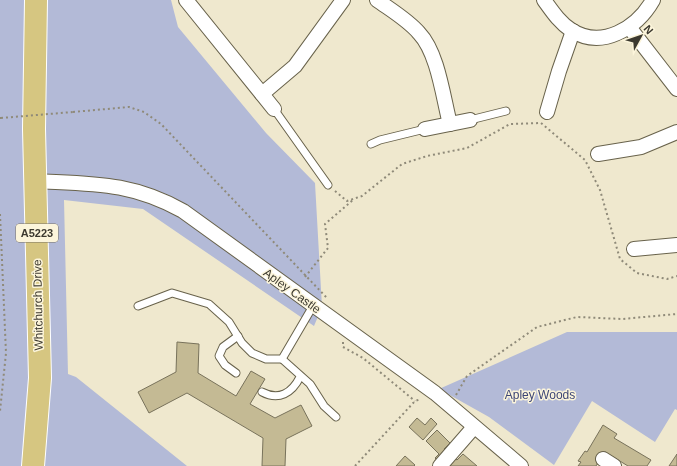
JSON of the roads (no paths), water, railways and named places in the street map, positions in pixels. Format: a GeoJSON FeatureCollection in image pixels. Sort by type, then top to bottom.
{"type":"FeatureCollection","features":[{"type":"Feature","properties":{"kind":"main road","name":"Whitchurch Drive"},"geometry":{"type":"LineString","coordinates":[[33,466],[40,378],[34,129],[36,0]]}},
{"type":"Feature","properties":{"kind":"street"},"geometry":{"type":"LineString","coordinates":[[262,94],[295,66],[343,0]]}},
{"type":"Feature","properties":{"kind":"street"},"geometry":{"type":"LineString","coordinates":[[377,0],[413,26],[427,45],[434,61],[450,124]]}},
{"type":"Feature","properties":{"kind":"street"},"geometry":{"type":"LineString","coordinates":[[544,0],[557,18],[573,31],[585,36],[601,38],[611,36],[629,27],[646,11],[653,0]]}},
{"type":"Feature","properties":{"kind":"street"},"geometry":{"type":"LineString","coordinates":[[193,2],[274,109]]}},
{"type":"Feature","properties":{"kind":"street"},"geometry":{"type":"LineString","coordinates":[[629,27],[677,89]]}},
{"type":"Feature","properties":{"kind":"street"},"geometry":{"type":"LineString","coordinates":[[547,112],[573,31]]}},
{"type":"Feature","properties":{"kind":"street"},"geometry":{"type":"LineString","coordinates":[[425,129],[470,120]]}},
{"type":"Feature","properties":{"kind":"street"},"geometry":{"type":"LineString","coordinates":[[598,154],[641,147],[677,132]]}},
{"type":"Feature","properties":{"kind":"street","name":"Apley Castle"},"geometry":{"type":"LineString","coordinates":[[36,181],[111,185],[135,190],[161,198],[183,211],[348,332],[395,364],[521,466]]}},
{"type":"Feature","properties":{"kind":"street"},"geometry":{"type":"LineString","coordinates":[[634,249],[677,245]]}},
{"type":"Feature","properties":{"kind":"street"},"geometry":{"type":"LineString","coordinates":[[440,466],[474,427]]}},
{"type":"Feature","properties":{"kind":"lane"},"geometry":{"type":"LineString","coordinates":[[274,109],[328,185]]}},
{"type":"Feature","properties":{"kind":"lane"},"geometry":{"type":"LineString","coordinates":[[470,120],[506,112]]}},
{"type":"Feature","properties":{"kind":"lane"},"geometry":{"type":"LineString","coordinates":[[371,144],[380,140],[425,129]]}},
{"type":"Feature","properties":{"kind":"lane"},"geometry":{"type":"LineString","coordinates":[[138,306],[172,293],[209,304],[229,322],[252,353],[266,359],[282,359],[300,377],[310,384],[324,406],[336,417]]}},
{"type":"Feature","properties":{"kind":"lane"},"geometry":{"type":"LineString","coordinates":[[282,359],[313,306]]}},
{"type":"Feature","properties":{"kind":"lane"},"geometry":{"type":"LineString","coordinates":[[236,373],[225,364],[219,356],[223,347],[238,336]]}},
{"type":"Feature","properties":{"kind":"lane"},"geometry":{"type":"LineString","coordinates":[[262,392],[274,397],[281,396],[292,389],[300,377]]}},
{"type":"Feature","properties":{"kind":"park label","name":"Apley Woods"},"geometry":{"type":"Point","coordinates":[540,395]}}]}
